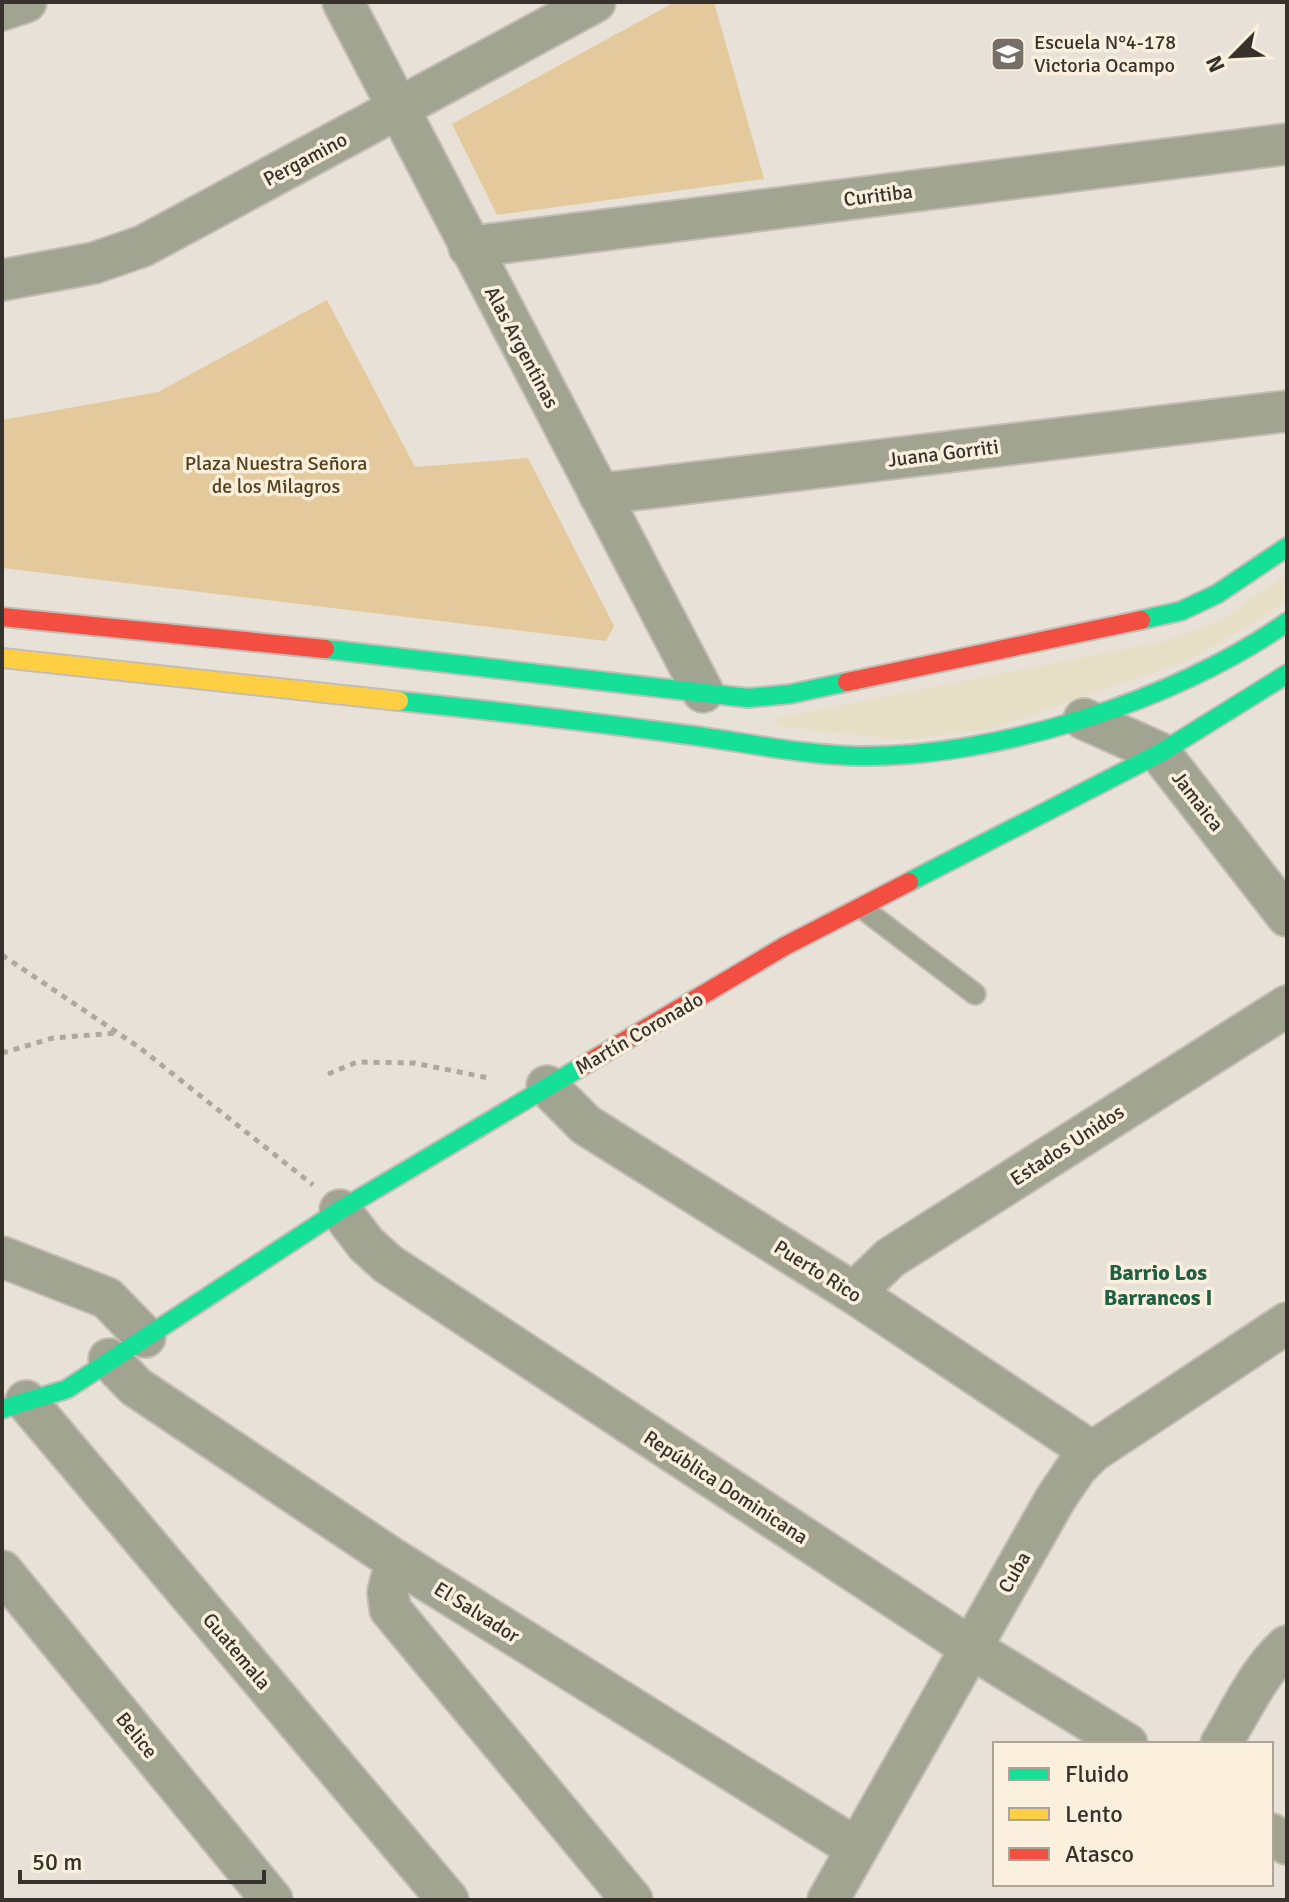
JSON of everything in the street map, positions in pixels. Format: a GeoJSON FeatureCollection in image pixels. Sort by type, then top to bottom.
{"type":"FeatureCollection","features":[{"type":"Feature","properties":{"kind":"main road"},"geometry":{"type":"LineString","coordinates":[[2,617],[405,657],[748,698],[790,694],[1161,617],[1190,608],[1217,594],[1287,547]]}},
{"type":"Feature","properties":{"kind":"main road"},"geometry":{"type":"LineString","coordinates":[[2,658],[561,718],[855,756],[944,752],[999,743],[1084,719],[1223,662],[1287,622]]}},
{"type":"Feature","properties":{"kind":"main road","name":"Martín Coronado"},"geometry":{"type":"LineString","coordinates":[[14,1405],[67,1389],[340,1210],[785,946],[1160,753],[1287,674]]}},
{"type":"Feature","properties":{"kind":"street"},"geometry":{"type":"LineString","coordinates":[[2,10],[26,2]]}},
{"type":"Feature","properties":{"kind":"street","name":"Alas Argentinas"},"geometry":{"type":"LineString","coordinates":[[343,2],[703,692]]}},
{"type":"Feature","properties":{"kind":"street","name":"Pergamino"},"geometry":{"type":"LineString","coordinates":[[2,280],[94,263],[143,246],[595,2]]}},
{"type":"Feature","properties":{"kind":"street","name":"Curitiba"},"geometry":{"type":"LineString","coordinates":[[469,247],[1287,144]]}},
{"type":"Feature","properties":{"kind":"street","name":"Juana Gorriti"},"geometry":{"type":"LineString","coordinates":[[599,494],[1287,411]]}},
{"type":"Feature","properties":{"kind":"street","name":"Jamaica"},"geometry":{"type":"LineString","coordinates":[[1084,719],[1160,753],[1287,916]]}},
{"type":"Feature","properties":{"kind":"street","name":"Estados Unidos"},"geometry":{"type":"LineString","coordinates":[[854,1293],[890,1258],[1287,1006]]}},
{"type":"Feature","properties":{"kind":"street","name":"Puerto Rico"},"geometry":{"type":"LineString","coordinates":[[535,1093],[854,1293],[1092,1452]]}},
{"type":"Feature","properties":{"kind":"street","name":"República Dominicana"},"geometry":{"type":"LineString","coordinates":[[340,1210],[366,1244],[388,1264],[971,1648],[1124,1742]]}},
{"type":"Feature","properties":{"kind":"street"},"geometry":{"type":"LineString","coordinates":[[2,1257],[107,1298],[145,1337]]}},
{"type":"Feature","properties":{"kind":"street","name":"Cuba"},"geometry":{"type":"LineString","coordinates":[[828,1900],[1056,1498],[1077,1467],[1092,1452],[1287,1323]]}},
{"type":"Feature","properties":{"kind":"street","name":"El Salvador"},"geometry":{"type":"LineString","coordinates":[[109,1359],[136,1387],[396,1561],[856,1848]]}},
{"type":"Feature","properties":{"kind":"street","name":"Guatemala"},"geometry":{"type":"LineString","coordinates":[[14,1405],[448,1900]]}},
{"type":"Feature","properties":{"kind":"street"},"geometry":{"type":"LineString","coordinates":[[396,1561],[388,1592],[390,1609],[632,1900]]}},
{"type":"Feature","properties":{"kind":"street","name":"Belice"},"geometry":{"type":"LineString","coordinates":[[2,1571],[272,1900]]}},
{"type":"Feature","properties":{"kind":"street"},"geometry":{"type":"LineString","coordinates":[[1222,1742],[1274,1657],[1287,1646]]}},
{"type":"Feature","properties":{"kind":"lane"},"geometry":{"type":"LineString","coordinates":[[862,908],[975,994]]}},
{"type":"Feature","properties":{"kind":"path"},"geometry":{"type":"LineString","coordinates":[[2,955],[117,1033],[299,1172],[340,1210]]}},
{"type":"Feature","properties":{"kind":"path"},"geometry":{"type":"LineString","coordinates":[[2,1053],[53,1038],[117,1033]]}},
{"type":"Feature","properties":{"kind":"path"},"geometry":{"type":"LineString","coordinates":[[328,1074],[357,1062],[414,1063],[489,1078],[535,1093]]}},
{"type":"Feature","properties":{"kind":"green space"},"geometry":{"type":"Polygon","coordinates":[[[675,2],[714,2],[764,179],[497,215],[452,124],[675,2]]]}},
{"type":"Feature","properties":{"kind":"green space","name":"Plaza Nuestra Señora de los Milagros"},"geometry":{"type":"Polygon","coordinates":[[[327,300],[415,467],[528,458],[614,626],[606,641],[2,568],[2,420],[158,392],[327,300]]]}},
{"type":"Feature","properties":{"kind":"sand"},"geometry":{"type":"Polygon","coordinates":[[[1287,574],[1287,600],[1191,659],[994,728],[906,740],[777,726],[777,718],[1166,641],[1220,621],[1287,574]]]}},
{"type":"Feature","properties":{"kind":"traffic: fast"},"geometry":{"type":"LineString","coordinates":[[1141,620],[1181,611],[1217,594],[1287,547]]}},
{"type":"Feature","properties":{"kind":"traffic: fast"},"geometry":{"type":"LineString","coordinates":[[399,701],[816,753],[858,756],[911,754],[1024,735],[1138,700],[1242,651],[1287,622]]}},
{"type":"Feature","properties":{"kind":"traffic: fast"},"geometry":{"type":"LineString","coordinates":[[325,649],[748,698],[790,694],[847,682]]}},
{"type":"Feature","properties":{"kind":"traffic: fast"},"geometry":{"type":"LineString","coordinates":[[909,882],[1160,753],[1287,674]]}},
{"type":"Feature","properties":{"kind":"traffic: fast"},"geometry":{"type":"LineString","coordinates":[[2,1409],[67,1389],[340,1210],[586,1064]]}},
{"type":"Feature","properties":{"kind":"traffic: slow"},"geometry":{"type":"LineString","coordinates":[[2,658],[399,701]]}},
{"type":"Feature","properties":{"kind":"traffic: jam"},"geometry":{"type":"LineString","coordinates":[[2,617],[325,649]]}},
{"type":"Feature","properties":{"kind":"traffic: jam"},"geometry":{"type":"LineString","coordinates":[[847,682],[1141,620]]}},
{"type":"Feature","properties":{"kind":"traffic: jam"},"geometry":{"type":"LineString","coordinates":[[586,1064],[785,946],[909,882]]}},
{"type":"Feature","properties":{"kind":"place","name":"Escuela N°4-178 Victoria Ocampo"},"geometry":{"type":"Point","coordinates":[1008,54]}},
{"type":"Feature","properties":{"kind":"district","name":"Barrio Los Barrancos I"},"geometry":{"type":"Point","coordinates":[1158,1284]}}]}
